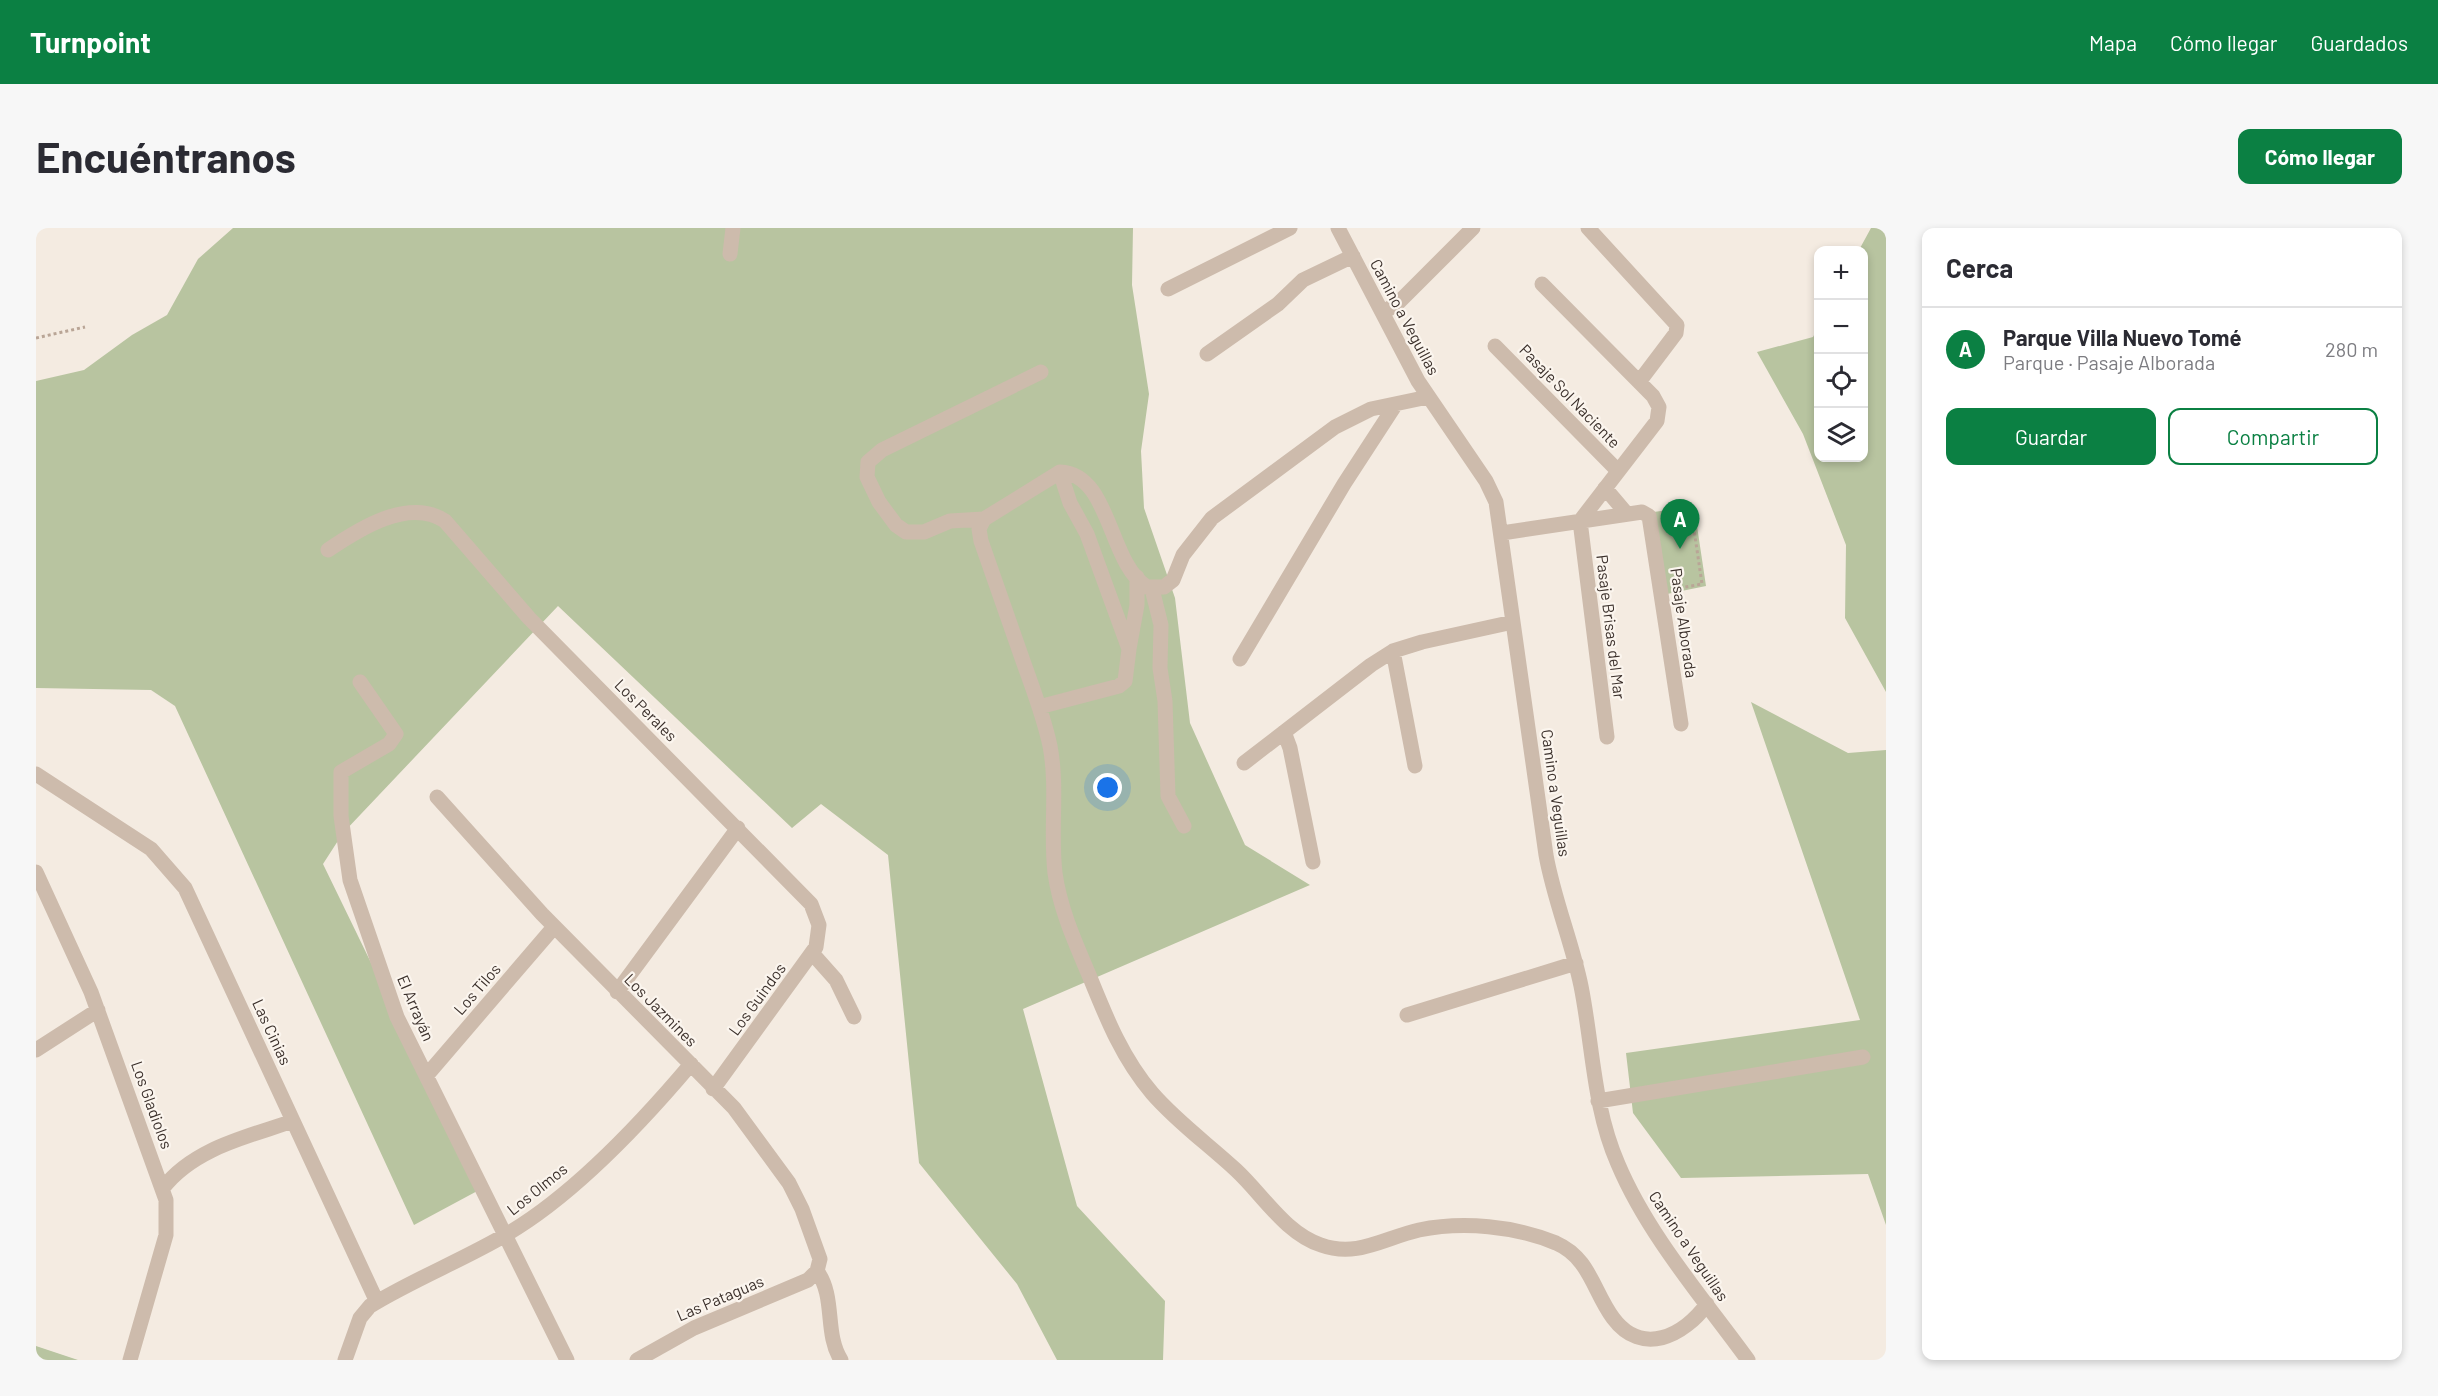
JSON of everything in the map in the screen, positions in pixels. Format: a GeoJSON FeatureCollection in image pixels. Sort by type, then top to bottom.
{"type":"FeatureCollection","features":[{"type":"Feature","properties":{"kind":"street"},"geometry":{"type":"LineString","coordinates":[[730,254],[733,228]]}},
{"type":"Feature","properties":{"kind":"street"},"geometry":{"type":"LineString","coordinates":[[1168,289],[1290,228]]}},
{"type":"Feature","properties":{"kind":"street","name":"Camino a Veguillas"},"geometry":{"type":"LineString","coordinates":[[1338,228],[1428,397],[1486,481],[1496,502],[1546,855],[1556,903],[1576,963],[1598,1101],[1610,1143],[1628,1185],[1653,1227],[1748,1360]]}},
{"type":"Feature","properties":{"kind":"street"},"geometry":{"type":"LineString","coordinates":[[1383,314],[1435,268],[1473,228]]}},
{"type":"Feature","properties":{"kind":"street"},"geometry":{"type":"LineString","coordinates":[[1588,228],[1676,322],[1677,328],[1639,382]]}},
{"type":"Feature","properties":{"kind":"street"},"geometry":{"type":"LineString","coordinates":[[1206,354],[1278,304],[1303,280],[1353,256]]}},
{"type":"Feature","properties":{"kind":"street"},"geometry":{"type":"LineString","coordinates":[[1542,284],[1657,401],[1659,417],[1580,521]]}},
{"type":"Feature","properties":{"kind":"street","name":"Pasaje Sol Naciente"},"geometry":{"type":"LineString","coordinates":[[1496,346],[1618,471]]}},
{"type":"Feature","properties":{"kind":"street"},"geometry":{"type":"LineString","coordinates":[[1041,372],[882,450],[868,462],[867,477],[879,502],[896,525],[906,532],[924,532],[950,521],[984,519],[1060,472],[1081,478],[1090,487],[1111,527],[1120,552],[1137,577],[1152,589],[1161,625],[1168,796],[1184,826]]}},
{"type":"Feature","properties":{"kind":"street"},"geometry":{"type":"LineString","coordinates":[[1152,589],[1169,584],[1184,555],[1201,530],[1224,507],[1343,421],[1361,412],[1428,397]]}},
{"type":"Feature","properties":{"kind":"street"},"geometry":{"type":"LineString","coordinates":[[1240,659],[1344,484],[1396,404]]}},
{"type":"Feature","properties":{"kind":"street"},"geometry":{"type":"LineString","coordinates":[[1060,472],[1070,503],[1087,534],[1129,649]]}},
{"type":"Feature","properties":{"kind":"street"},"geometry":{"type":"LineString","coordinates":[[1605,488],[1627,514]]}},
{"type":"Feature","properties":{"kind":"street","name":"Los Perales"},"geometry":{"type":"LineString","coordinates":[[328,550],[364,528],[413,512],[429,512],[445,520],[530,618],[802,893],[815,910],[819,925]]}},
{"type":"Feature","properties":{"kind":"street","name":"Pasaje Alborada"},"geometry":{"type":"LineString","coordinates":[[1627,514],[1644,513],[1650,519],[1681,724]]}},
{"type":"Feature","properties":{"kind":"street"},"geometry":{"type":"LineString","coordinates":[[1502,533],[1627,514]]}},
{"type":"Feature","properties":{"kind":"street"},"geometry":{"type":"LineString","coordinates":[[984,519],[979,529],[981,541],[1039,706],[1052,759],[1054,864],[1068,925],[1116,1039],[1136,1073],[1168,1110],[1247,1181],[1293,1229],[1322,1245],[1348,1250],[1369,1247],[1423,1229],[1456,1226],[1495,1228],[1536,1237],[1557,1244],[1580,1261],[1616,1322],[1631,1333],[1650,1340],[1676,1333],[1693,1320],[1707,1304]]}},
{"type":"Feature","properties":{"kind":"street","name":"Pasaje Brisas del Mar"},"geometry":{"type":"LineString","coordinates":[[1580,521],[1607,737]]}},
{"type":"Feature","properties":{"kind":"street"},"geometry":{"type":"LineString","coordinates":[[1039,706],[1119,686],[1125,681],[1137,604],[1137,577]]}},
{"type":"Feature","properties":{"kind":"street"},"geometry":{"type":"LineString","coordinates":[[1244,763],[1371,665],[1393,651],[1422,642],[1513,622]]}},
{"type":"Feature","properties":{"kind":"street"},"geometry":{"type":"LineString","coordinates":[[1393,651],[1414,766]]}},
{"type":"Feature","properties":{"kind":"street","name":"El Arrayán"},"geometry":{"type":"LineString","coordinates":[[360,682],[396,734],[388,744],[342,772],[340,799],[350,880],[397,1017],[567,1360]]}},
{"type":"Feature","properties":{"kind":"street"},"geometry":{"type":"LineString","coordinates":[[1284,732],[1290,748],[1313,862]]}},
{"type":"Feature","properties":{"kind":"street","name":"Las Cinias"},"geometry":{"type":"LineString","coordinates":[[36,774],[136,837],[176,874],[185,888],[377,1302]]}},
{"type":"Feature","properties":{"kind":"street","name":"Los Jazmines"},"geometry":{"type":"LineString","coordinates":[[437,797],[554,927],[734,1108],[789,1183],[819,1252],[817,1271],[826,1283],[831,1333],[842,1360]]}},
{"type":"Feature","properties":{"kind":"street"},"geometry":{"type":"LineString","coordinates":[[617,992],[738,828]]}},
{"type":"Feature","properties":{"kind":"street","name":"Los Gladiolos"},"geometry":{"type":"LineString","coordinates":[[36,872],[98,1011],[164,1188],[168,1212],[166,1235],[130,1360]]}},
{"type":"Feature","properties":{"kind":"street","name":"Los Guindos"},"geometry":{"type":"LineString","coordinates":[[713,1089],[812,953],[818,940],[819,925]]}},
{"type":"Feature","properties":{"kind":"street","name":"Los Tilos"},"geometry":{"type":"LineString","coordinates":[[427,1075],[554,927]]}},
{"type":"Feature","properties":{"kind":"street"},"geometry":{"type":"LineString","coordinates":[[812,953],[836,980],[854,1017]]}},
{"type":"Feature","properties":{"kind":"street"},"geometry":{"type":"LineString","coordinates":[[1407,1015],[1576,963]]}},
{"type":"Feature","properties":{"kind":"street"},"geometry":{"type":"LineString","coordinates":[[36,1050],[98,1011]]}},
{"type":"Feature","properties":{"kind":"street"},"geometry":{"type":"LineString","coordinates":[[1598,1101],[1863,1057]]}},
{"type":"Feature","properties":{"kind":"street","name":"Los Olmos"},"geometry":{"type":"LineString","coordinates":[[377,1302],[507,1235],[555,1200],[618,1143],[691,1064]]}},
{"type":"Feature","properties":{"kind":"street"},"geometry":{"type":"LineString","coordinates":[[164,1188],[179,1170],[199,1156],[293,1121]]}},
{"type":"Feature","properties":{"kind":"street","name":"Las Pataguas"},"geometry":{"type":"LineString","coordinates":[[637,1360],[694,1328],[808,1280],[817,1271]]}},
{"type":"Feature","properties":{"kind":"street"},"geometry":{"type":"LineString","coordinates":[[345,1360],[360,1318],[377,1302]]}},
{"type":"Feature","properties":{"kind":"path"},"geometry":{"type":"LineString","coordinates":[[36,338],[85,327]]}},
{"type":"Feature","properties":{"kind":"path"},"geometry":{"type":"LineString","coordinates":[[1660,517],[1659,513],[1691,509],[1702,584],[1671,590],[1669,580]]}},
{"type":"Feature","properties":{"kind":"green space"},"geometry":{"type":"Polygon","coordinates":[[[233,228],[1133,228],[1132,285],[1149,394],[1141,451],[1144,508],[1175,598],[1190,723],[1245,845],[1310,885],[1023,1009],[1077,1206],[1165,1301],[1163,1360],[1057,1360],[1017,1284],[919,1163],[888,855],[821,804],[792,828],[558,606],[343,833],[323,864],[481,1189],[414,1225],[175,706],[151,690],[36,688],[36,381],[84,370],[132,335],[167,315],[198,259],[233,228]]]}},
{"type":"Feature","properties":{"kind":"green space"},"geometry":{"type":"Polygon","coordinates":[[[1871,228],[1886,228],[1886,692],[1845,618],[1846,545],[1803,434],[1757,352],[1814,335],[1814,462],[1868,462],[1868,246],[1861,246],[1871,228]]]}},
{"type":"Feature","properties":{"kind":"green space"},"geometry":{"type":"Polygon","coordinates":[[[1694,506],[1706,586],[1667,594],[1654,512],[1694,506]]]}},
{"type":"Feature","properties":{"kind":"green space"},"geometry":{"type":"Polygon","coordinates":[[[1751,702],[1848,753],[1886,750],[1886,1225],[1868,1174],[1681,1178],[1633,1113],[1626,1053],[1860,1020],[1751,702]]]}},
{"type":"Feature","properties":{"kind":"green space"},"geometry":{"type":"Polygon","coordinates":[[[36,1346],[78,1360],[36,1360],[36,1346]]]}},
{"type":"Feature","properties":{"kind":"place","name":"Parque Villa Nuevo Tomé"},"geometry":{"type":"Point","coordinates":[1680,549]}}]}
